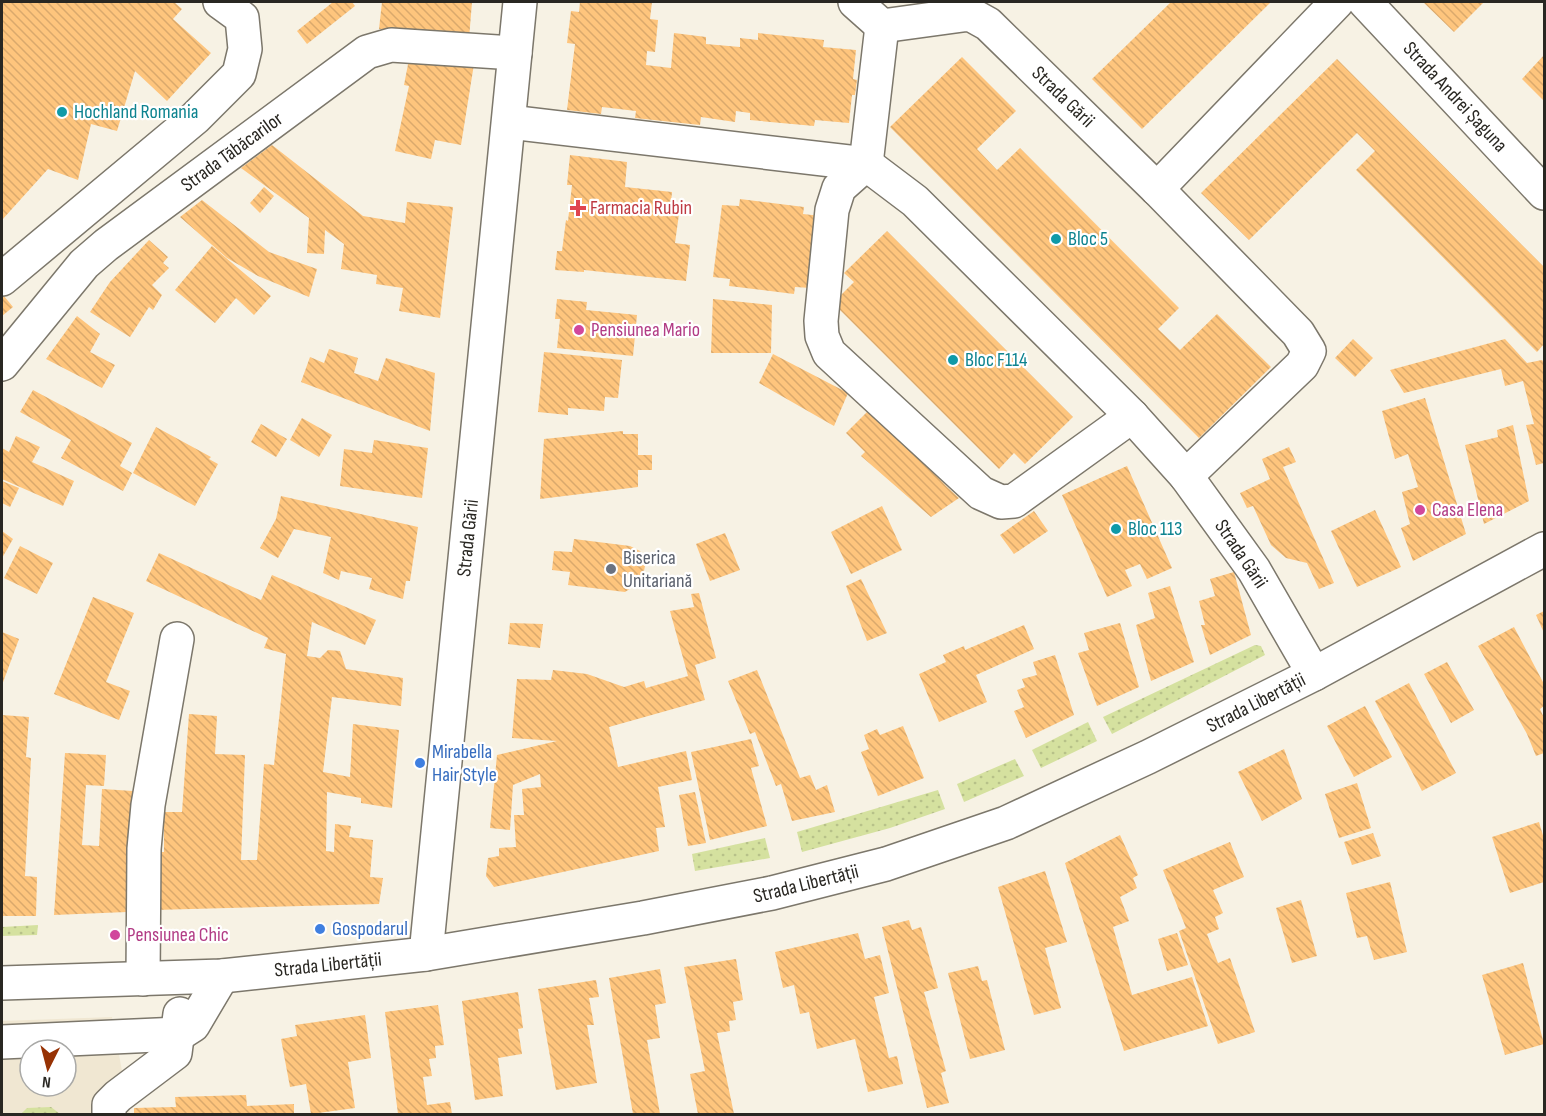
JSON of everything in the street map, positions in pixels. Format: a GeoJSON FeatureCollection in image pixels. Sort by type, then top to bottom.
{"type":"FeatureCollection","features":[{"type":"Feature","properties":{"kind":"street"},"geometry":{"type":"LineString","coordinates":[[2,279],[195,118],[239,74],[245,49],[242,18],[220,2]]}},
{"type":"Feature","properties":{"kind":"street","name":"Strada Gării"},"geometry":{"type":"LineString","coordinates":[[426,954],[520,2]]}},
{"type":"Feature","properties":{"kind":"street"},"geometry":{"type":"LineString","coordinates":[[855,2],[882,26],[866,164],[839,188],[832,210],[821,321],[822,336],[829,353],[981,493],[1001,502],[1014,501],[1132,416]]}},
{"type":"Feature","properties":{"kind":"street"},"geometry":{"type":"LineString","coordinates":[[1157,189],[1337,2]]}},
{"type":"Feature","properties":{"kind":"street","name":"Strada Andrei Șaguna"},"geometry":{"type":"LineString","coordinates":[[1365,2],[1545,194]]}},
{"type":"Feature","properties":{"kind":"street","name":"Strada Gării"},"geometry":{"type":"LineString","coordinates":[[882,26],[962,14],[970,14],[988,24],[1157,189],[1298,333],[1309,351],[1302,365],[1186,476]]}},
{"type":"Feature","properties":{"kind":"street","name":"Strada Tăbăcarilor"},"geometry":{"type":"LineString","coordinates":[[2,364],[84,264],[106,245],[367,52],[391,45],[515,53]]}},
{"type":"Feature","properties":{"kind":"street"},"geometry":{"type":"LineString","coordinates":[[509,122],[866,164]]}},
{"type":"Feature","properties":{"kind":"street","name":"Strada Gării"},"geometry":{"type":"LineString","coordinates":[[866,164],[915,201],[1132,416],[1186,476],[1254,570],[1314,674]]}},
{"type":"Feature","properties":{"kind":"street","name":"Strada Libertății"},"geometry":{"type":"LineString","coordinates":[[2,983],[222,976],[426,954],[643,918],[772,893],[886,864],[1006,823],[1148,757],[1314,674],[1545,549]]}},
{"type":"Feature","properties":{"kind":"street"},"geometry":{"type":"LineString","coordinates":[[143,980],[144,849],[148,805],[177,639]]}},
{"type":"Feature","properties":{"kind":"street"},"geometry":{"type":"LineString","coordinates":[[2,1042],[179,1034],[193,1025],[222,976]]}},
{"type":"Feature","properties":{"kind":"street"},"geometry":{"type":"LineString","coordinates":[[109,1114],[109,1105],[118,1096],[175,1053],[179,1034],[182,978]]}},
{"type":"Feature","properties":{"kind":"shaded area"},"geometry":{"type":"Polygon","coordinates":[[[112,1017],[130,1114],[2,1114],[2,1021],[112,1017]]]}},
{"type":"Feature","properties":{"kind":"green space"},"geometry":{"type":"Polygon","coordinates":[[[1255,645],[1261,646],[1265,655],[1112,734],[1103,717],[1255,645]]]}},
{"type":"Feature","properties":{"kind":"green space"},"geometry":{"type":"Polygon","coordinates":[[[1088,722],[1097,741],[1041,768],[1032,750],[1088,722]]]}},
{"type":"Feature","properties":{"kind":"green space"},"geometry":{"type":"Polygon","coordinates":[[[1015,759],[1024,776],[964,802],[957,784],[1015,759]]]}},
{"type":"Feature","properties":{"kind":"green space"},"geometry":{"type":"Polygon","coordinates":[[[938,790],[945,809],[890,828],[802,852],[797,832],[938,790]]]}},
{"type":"Feature","properties":{"kind":"green space"},"geometry":{"type":"Polygon","coordinates":[[[765,838],[770,858],[695,871],[692,854],[765,838]]]}},
{"type":"Feature","properties":{"kind":"green space"},"geometry":{"type":"Polygon","coordinates":[[[38,925],[37,935],[2,936],[2,927],[38,925]]]}},
{"type":"Feature","properties":{"kind":"green space"},"geometry":{"type":"Polygon","coordinates":[[[51,1107],[60,1114],[21,1114],[27,1108],[51,1107]]]}},
{"type":"Feature","properties":{"kind":"building","name":"Hochland Romania"},"geometry":{"type":"Polygon","coordinates":[[[2,2],[174,2],[182,9],[173,19],[211,53],[167,101],[135,71],[117,131],[91,124],[78,180],[48,169],[2,220],[2,2]]]}},
{"type":"Feature","properties":{"kind":"building"},"geometry":{"type":"Polygon","coordinates":[[[333,2],[352,2],[355,6],[307,44],[297,31],[333,2]]]}},
{"type":"Feature","properties":{"kind":"building"},"geometry":{"type":"Polygon","coordinates":[[[382,2],[472,2],[469,39],[379,29],[382,2]]]}},
{"type":"Feature","properties":{"kind":"building"},"geometry":{"type":"Polygon","coordinates":[[[580,2],[652,2],[650,19],[658,20],[655,52],[647,51],[646,65],[671,68],[674,33],[706,37],[706,44],[740,47],[740,38],[758,40],[758,33],[824,40],[823,47],[856,50],[853,79],[857,80],[855,95],[852,95],[849,123],[815,120],[814,126],[750,120],[750,113],[736,111],[735,122],[701,117],[700,125],[635,118],[636,111],[602,107],[601,114],[567,110],[575,44],[567,43],[571,11],[579,12],[580,2]]]}},
{"type":"Feature","properties":{"kind":"building"},"geometry":{"type":"Polygon","coordinates":[[[1171,2],[1271,2],[1142,129],[1092,79],[1171,2]]]}},
{"type":"Feature","properties":{"kind":"building"},"geometry":{"type":"Polygon","coordinates":[[[1423,2],[1484,2],[1454,32],[1423,2]]]}},
{"type":"Feature","properties":{"kind":"building"},"geometry":{"type":"Polygon","coordinates":[[[410,54],[474,64],[461,145],[435,140],[431,159],[395,151],[409,86],[404,85],[410,54]]]}},
{"type":"Feature","properties":{"kind":"building"},"geometry":{"type":"Polygon","coordinates":[[[1544,55],[1544,101],[1522,79],[1544,55]]]}},
{"type":"Feature","properties":{"kind":"building","name":"Bloc 5"},"geometry":{"type":"Polygon","coordinates":[[[962,57],[1016,111],[977,149],[997,170],[1020,148],[1179,308],[1158,329],[1180,350],[1217,314],[1271,367],[1199,438],[890,127],[962,57]]]}},
{"type":"Feature","properties":{"kind":"building"},"geometry":{"type":"Polygon","coordinates":[[[1337,59],[1544,267],[1544,344],[1537,352],[1356,170],[1375,151],[1357,133],[1249,240],[1201,193],[1337,59]]]}},
{"type":"Feature","properties":{"kind":"building"},"geometry":{"type":"Polygon","coordinates":[[[272,145],[363,216],[405,223],[407,202],[453,207],[440,318],[399,311],[403,288],[376,284],[377,275],[341,269],[344,244],[325,230],[324,254],[307,253],[309,218],[241,168],[272,145]]]}},
{"type":"Feature","properties":{"kind":"building"},"geometry":{"type":"Polygon","coordinates":[[[570,155],[627,162],[625,187],[672,192],[670,213],[679,214],[675,243],[690,245],[686,281],[584,270],[584,272],[555,270],[557,251],[562,251],[566,220],[568,221],[572,185],[567,185],[570,155]]]}},
{"type":"Feature","properties":{"kind":"building"},"geometry":{"type":"Polygon","coordinates":[[[264,187],[274,196],[260,213],[250,203],[264,187]]]}},
{"type":"Feature","properties":{"kind":"building"},"geometry":{"type":"Polygon","coordinates":[[[740,199],[804,207],[803,214],[821,216],[811,288],[795,287],[794,294],[729,286],[730,279],[713,277],[722,205],[739,206],[740,199]]]}},
{"type":"Feature","properties":{"kind":"building"},"geometry":{"type":"Polygon","coordinates":[[[202,200],[269,252],[317,269],[309,297],[258,276],[227,258],[180,217],[202,200]]]}},
{"type":"Feature","properties":{"kind":"building","name":"Bloc F114"},"geometry":{"type":"Polygon","coordinates":[[[887,231],[1073,417],[1025,464],[1014,453],[999,469],[833,303],[854,282],[844,273],[887,231]]]}},
{"type":"Feature","properties":{"kind":"building"},"geometry":{"type":"Polygon","coordinates":[[[149,240],[168,257],[163,263],[169,268],[152,285],[162,295],[153,310],[149,307],[130,337],[90,312],[110,282],[149,240]]]}},
{"type":"Feature","properties":{"kind":"building"},"geometry":{"type":"Polygon","coordinates":[[[212,246],[271,296],[254,315],[236,298],[215,323],[175,290],[212,246]]]}},
{"type":"Feature","properties":{"kind":"building"},"geometry":{"type":"Polygon","coordinates":[[[4,296],[13,307],[2,316],[2,299],[4,296]]]}},
{"type":"Feature","properties":{"kind":"building"},"geometry":{"type":"Polygon","coordinates":[[[557,299],[587,302],[586,310],[637,315],[633,356],[557,348],[560,319],[555,319],[557,299]]]}},
{"type":"Feature","properties":{"kind":"building"},"geometry":{"type":"Polygon","coordinates":[[[713,299],[772,305],[771,353],[711,353],[713,299]]]}},
{"type":"Feature","properties":{"kind":"building"},"geometry":{"type":"Polygon","coordinates":[[[77,316],[100,334],[90,352],[115,365],[102,388],[46,359],[77,316]]]}},
{"type":"Feature","properties":{"kind":"building"},"geometry":{"type":"Polygon","coordinates":[[[1353,339],[1373,358],[1355,377],[1335,358],[1353,339]]]}},
{"type":"Feature","properties":{"kind":"building"},"geometry":{"type":"Polygon","coordinates":[[[1505,339],[1527,363],[1542,360],[1544,363],[1544,463],[1536,465],[1526,425],[1534,424],[1523,381],[1505,386],[1501,369],[1404,393],[1390,370],[1505,339]]]}},
{"type":"Feature","properties":{"kind":"building"},"geometry":{"type":"Polygon","coordinates":[[[329,349],[358,358],[354,373],[378,381],[386,358],[435,373],[430,431],[301,382],[310,357],[324,363],[329,349]]]}},
{"type":"Feature","properties":{"kind":"building"},"geometry":{"type":"Polygon","coordinates":[[[544,352],[622,360],[618,398],[605,397],[604,411],[568,408],[568,415],[538,412],[544,352]]]}},
{"type":"Feature","properties":{"kind":"building"},"geometry":{"type":"Polygon","coordinates":[[[773,354],[848,393],[834,426],[759,383],[773,354]]]}},
{"type":"Feature","properties":{"kind":"building"},"geometry":{"type":"Polygon","coordinates":[[[33,390],[132,443],[120,466],[132,473],[123,491],[61,458],[71,440],[20,412],[33,390]]]}},
{"type":"Feature","properties":{"kind":"building"},"geometry":{"type":"Polygon","coordinates":[[[1425,398],[1466,534],[1413,561],[1401,528],[1410,524],[1402,492],[1418,487],[1408,454],[1395,459],[1382,411],[1425,398]]]}},
{"type":"Feature","properties":{"kind":"building"},"geometry":{"type":"Polygon","coordinates":[[[872,407],[959,498],[931,517],[861,456],[865,452],[846,433],[872,407]]]}},
{"type":"Feature","properties":{"kind":"building"},"geometry":{"type":"Polygon","coordinates":[[[302,418],[332,435],[319,457],[290,440],[302,418]]]}},
{"type":"Feature","properties":{"kind":"building"},"geometry":{"type":"Polygon","coordinates":[[[261,424],[287,439],[276,457],[251,442],[261,424]]]}},
{"type":"Feature","properties":{"kind":"building"},"geometry":{"type":"Polygon","coordinates":[[[1513,425],[1529,501],[1484,524],[1465,445],[1498,437],[1497,430],[1513,425]]]}},
{"type":"Feature","properties":{"kind":"building"},"geometry":{"type":"Polygon","coordinates":[[[156,427],[211,457],[209,459],[218,464],[195,506],[133,473],[156,427]]]}},
{"type":"Feature","properties":{"kind":"building"},"geometry":{"type":"Polygon","coordinates":[[[623,431],[623,434],[638,434],[638,455],[652,455],[652,470],[638,470],[638,487],[540,499],[544,439],[623,431]]]}},
{"type":"Feature","properties":{"kind":"building"},"geometry":{"type":"Polygon","coordinates":[[[16,436],[40,447],[32,462],[74,481],[63,506],[2,479],[2,448],[9,452],[16,436]]]}},
{"type":"Feature","properties":{"kind":"building"},"geometry":{"type":"Polygon","coordinates":[[[374,440],[428,448],[422,498],[340,486],[344,449],[372,453],[374,440]]]}},
{"type":"Feature","properties":{"kind":"building"},"geometry":{"type":"Polygon","coordinates":[[[1289,447],[1296,462],[1283,467],[1334,583],[1319,589],[1307,563],[1286,558],[1271,545],[1253,506],[1247,508],[1240,493],[1270,479],[1262,459],[1289,447]]]}},
{"type":"Feature","properties":{"kind":"building","name":"Bloc 113"},"geometry":{"type":"Polygon","coordinates":[[[1127,466],[1172,568],[1147,579],[1140,564],[1125,570],[1132,586],[1107,597],[1062,495],[1127,466]]]}},
{"type":"Feature","properties":{"kind":"building"},"geometry":{"type":"Polygon","coordinates":[[[2,481],[19,488],[10,507],[2,503],[2,481]]]}},
{"type":"Feature","properties":{"kind":"building"},"geometry":{"type":"Polygon","coordinates":[[[281,496],[418,527],[410,581],[406,581],[403,599],[369,589],[372,578],[341,571],[339,580],[323,573],[331,537],[294,529],[278,558],[260,548],[276,519],[281,496]]]}},
{"type":"Feature","properties":{"kind":"building"},"geometry":{"type":"Polygon","coordinates":[[[882,506],[902,550],[851,574],[831,532],[882,506]]]}},
{"type":"Feature","properties":{"kind":"building"},"geometry":{"type":"Polygon","coordinates":[[[1375,510],[1401,567],[1357,587],[1331,531],[1375,510]]]}},
{"type":"Feature","properties":{"kind":"building"},"geometry":{"type":"Polygon","coordinates":[[[1034,511],[1048,531],[1014,554],[1000,535],[1034,511]]]}},
{"type":"Feature","properties":{"kind":"building"},"geometry":{"type":"Polygon","coordinates":[[[2,531],[13,539],[2,558],[2,531]]]}},
{"type":"Feature","properties":{"kind":"building"},"geometry":{"type":"Polygon","coordinates":[[[725,533],[740,570],[710,581],[696,544],[725,533]]]}},
{"type":"Feature","properties":{"kind":"building"},"geometry":{"type":"Polygon","coordinates":[[[574,539],[630,546],[640,551],[646,561],[642,581],[625,592],[568,585],[570,572],[552,570],[554,551],[572,552],[574,539]]]}},
{"type":"Feature","properties":{"kind":"building"},"geometry":{"type":"Polygon","coordinates":[[[20,546],[53,563],[37,594],[4,578],[20,546]]]}},
{"type":"Feature","properties":{"kind":"building"},"geometry":{"type":"Polygon","coordinates":[[[159,553],[261,600],[272,575],[376,620],[365,645],[312,622],[307,656],[320,658],[328,650],[340,651],[346,669],[403,678],[401,706],[332,697],[323,772],[350,777],[353,724],[399,730],[392,808],[361,803],[361,798],[327,792],[326,851],[334,852],[335,824],[351,826],[349,837],[373,840],[370,877],[383,878],[379,904],[155,910],[154,852],[164,852],[164,812],[182,812],[189,714],[217,716],[215,754],[245,755],[241,860],[257,860],[264,764],[274,765],[286,654],[264,648],[268,638],[146,581],[159,553]]]}},
{"type":"Feature","properties":{"kind":"building"},"geometry":{"type":"Polygon","coordinates":[[[1234,572],[1251,635],[1210,655],[1201,625],[1205,625],[1199,601],[1215,596],[1210,579],[1234,572]]]}},
{"type":"Feature","properties":{"kind":"building"},"geometry":{"type":"Polygon","coordinates":[[[861,579],[887,633],[867,641],[846,586],[861,579]]]}},
{"type":"Feature","properties":{"kind":"building"},"geometry":{"type":"Polygon","coordinates":[[[1170,586],[1194,662],[1151,681],[1136,625],[1155,618],[1148,593],[1170,586]]]}},
{"type":"Feature","properties":{"kind":"building"},"geometry":{"type":"Polygon","coordinates":[[[699,593],[716,658],[695,665],[705,700],[609,727],[618,767],[686,751],[692,780],[658,787],[665,827],[656,828],[659,851],[494,887],[486,876],[488,858],[499,856],[499,848],[516,847],[514,815],[524,815],[522,789],[541,787],[540,774],[513,785],[510,830],[490,828],[497,755],[557,741],[512,738],[517,679],[551,680],[553,670],[587,674],[624,687],[644,681],[646,688],[688,676],[670,611],[694,607],[691,594],[699,593]]]}},
{"type":"Feature","properties":{"kind":"building"},"geometry":{"type":"Polygon","coordinates":[[[93,597],[134,613],[106,682],[130,691],[119,720],[54,694],[93,597]]]}},
{"type":"Feature","properties":{"kind":"building"},"geometry":{"type":"Polygon","coordinates":[[[1544,611],[1544,633],[1536,615],[1544,611]]]}},
{"type":"Feature","properties":{"kind":"building"},"geometry":{"type":"Polygon","coordinates":[[[510,623],[543,624],[540,648],[508,644],[510,623]]]}},
{"type":"Feature","properties":{"kind":"building"},"geometry":{"type":"Polygon","coordinates":[[[1120,623],[1139,687],[1097,706],[1078,653],[1089,650],[1084,633],[1120,623]]]}},
{"type":"Feature","properties":{"kind":"building"},"geometry":{"type":"Polygon","coordinates":[[[1024,625],[1034,649],[976,675],[987,702],[939,722],[919,674],[946,662],[943,655],[964,646],[965,650],[1024,625]]]}},
{"type":"Feature","properties":{"kind":"building"},"geometry":{"type":"Polygon","coordinates":[[[1514,627],[1544,684],[1544,706],[1540,709],[1544,718],[1544,753],[1536,756],[1527,734],[1478,646],[1514,627]]]}},
{"type":"Feature","properties":{"kind":"building"},"geometry":{"type":"Polygon","coordinates":[[[2,632],[19,639],[2,685],[2,632]]]}},
{"type":"Feature","properties":{"kind":"building"},"geometry":{"type":"Polygon","coordinates":[[[1055,655],[1074,715],[1026,738],[1014,711],[1024,707],[1017,690],[1025,687],[1022,679],[1037,675],[1033,662],[1055,655]]]}},
{"type":"Feature","properties":{"kind":"building"},"geometry":{"type":"Polygon","coordinates":[[[1447,662],[1474,710],[1451,723],[1424,674],[1447,662]]]}},
{"type":"Feature","properties":{"kind":"building"},"geometry":{"type":"Polygon","coordinates":[[[757,670],[800,778],[810,775],[816,790],[827,785],[835,812],[792,821],[781,784],[776,786],[755,732],[750,734],[728,681],[757,670]]]}},
{"type":"Feature","properties":{"kind":"building"},"geometry":{"type":"Polygon","coordinates":[[[1409,683],[1456,773],[1422,791],[1375,701],[1409,683]]]}},
{"type":"Feature","properties":{"kind":"building"},"geometry":{"type":"Polygon","coordinates":[[[1365,706],[1392,757],[1354,777],[1327,726],[1365,706]]]}},
{"type":"Feature","properties":{"kind":"building"},"geometry":{"type":"Polygon","coordinates":[[[2,715],[29,717],[26,757],[31,758],[25,876],[37,877],[36,916],[2,916],[2,715]]]}},
{"type":"Feature","properties":{"kind":"building"},"geometry":{"type":"Polygon","coordinates":[[[903,726],[924,778],[878,796],[861,752],[869,749],[864,735],[877,729],[880,735],[903,726]]]}},
{"type":"Feature","properties":{"kind":"building"},"geometry":{"type":"Polygon","coordinates":[[[751,739],[759,766],[751,768],[767,826],[710,840],[691,752],[751,739]]]}},
{"type":"Feature","properties":{"kind":"building"},"geometry":{"type":"Polygon","coordinates":[[[1284,749],[1302,799],[1262,821],[1238,772],[1284,749]]]}},
{"type":"Feature","properties":{"kind":"building"},"geometry":{"type":"Polygon","coordinates":[[[65,753],[106,755],[104,786],[86,785],[82,845],[99,846],[102,789],[133,791],[127,912],[54,915],[65,753]]]}},
{"type":"Feature","properties":{"kind":"building"},"geometry":{"type":"Polygon","coordinates":[[[1357,783],[1371,828],[1339,838],[1325,794],[1357,783]]]}},
{"type":"Feature","properties":{"kind":"building"},"geometry":{"type":"Polygon","coordinates":[[[695,792],[706,843],[688,846],[679,795],[695,792]]]}},
{"type":"Feature","properties":{"kind":"building"},"geometry":{"type":"Polygon","coordinates":[[[1539,822],[1544,839],[1544,882],[1510,893],[1492,837],[1539,822]]]}},
{"type":"Feature","properties":{"kind":"building"},"geometry":{"type":"Polygon","coordinates":[[[1373,833],[1381,856],[1352,865],[1344,842],[1373,833]]]}},
{"type":"Feature","properties":{"kind":"building"},"geometry":{"type":"Polygon","coordinates":[[[1120,835],[1138,875],[1133,878],[1137,888],[1120,897],[1129,921],[1113,927],[1132,995],[1192,977],[1208,1026],[1124,1051],[1065,863],[1120,835]]]}},
{"type":"Feature","properties":{"kind":"building"},"geometry":{"type":"Polygon","coordinates":[[[1230,842],[1244,877],[1213,890],[1223,913],[1215,917],[1219,929],[1207,934],[1218,963],[1230,958],[1255,1032],[1218,1044],[1179,931],[1186,928],[1163,870],[1230,842]]]}},
{"type":"Feature","properties":{"kind":"building"},"geometry":{"type":"Polygon","coordinates":[[[1045,871],[1067,942],[1045,948],[1061,1008],[1034,1015],[998,887],[1045,871]]]}},
{"type":"Feature","properties":{"kind":"building"},"geometry":{"type":"Polygon","coordinates":[[[1390,882],[1407,952],[1374,960],[1367,936],[1357,938],[1346,893],[1390,882]]]}},
{"type":"Feature","properties":{"kind":"building"},"geometry":{"type":"Polygon","coordinates":[[[1301,900],[1317,956],[1292,963],[1276,908],[1301,900]]]}},
{"type":"Feature","properties":{"kind":"building"},"geometry":{"type":"Polygon","coordinates":[[[909,920],[912,930],[921,927],[938,988],[924,992],[946,1071],[941,1073],[949,1103],[927,1108],[882,927],[909,920]]]}},
{"type":"Feature","properties":{"kind":"building"},"geometry":{"type":"Polygon","coordinates":[[[858,933],[865,959],[880,955],[889,993],[874,997],[889,1058],[897,1056],[903,1084],[868,1092],[855,1039],[817,1049],[809,1012],[800,1014],[794,985],[783,988],[775,952],[858,933]]]}},
{"type":"Feature","properties":{"kind":"building"},"geometry":{"type":"Polygon","coordinates":[[[1177,933],[1188,965],[1167,971],[1158,939],[1177,933]]]}},
{"type":"Feature","properties":{"kind":"building"},"geometry":{"type":"Polygon","coordinates":[[[736,959],[743,1000],[733,1002],[736,1020],[729,1021],[730,1031],[717,1033],[734,1114],[698,1114],[690,1074],[705,1071],[684,967],[736,959]]]}},
{"type":"Feature","properties":{"kind":"building"},"geometry":{"type":"Polygon","coordinates":[[[1523,963],[1544,1044],[1505,1055],[1482,975],[1523,963]]]}},
{"type":"Feature","properties":{"kind":"building"},"geometry":{"type":"Polygon","coordinates":[[[978,966],[982,981],[987,980],[1005,1050],[970,1059],[948,973],[978,966]]]}},
{"type":"Feature","properties":{"kind":"building"},"geometry":{"type":"Polygon","coordinates":[[[660,969],[666,1003],[655,1005],[660,1038],[647,1040],[660,1114],[633,1114],[609,978],[660,969]]]}},
{"type":"Feature","properties":{"kind":"building"},"geometry":{"type":"Polygon","coordinates":[[[596,980],[599,997],[589,998],[594,1025],[587,1025],[597,1083],[556,1090],[538,989],[596,980]]]}},
{"type":"Feature","properties":{"kind":"building"},"geometry":{"type":"Polygon","coordinates":[[[518,992],[523,1028],[518,1029],[522,1054],[498,1058],[503,1096],[475,1100],[462,1001],[518,992]]]}},
{"type":"Feature","properties":{"kind":"building"},"geometry":{"type":"Polygon","coordinates":[[[438,1005],[444,1045],[435,1046],[436,1058],[429,1059],[432,1076],[423,1077],[427,1105],[450,1102],[452,1114],[398,1114],[385,1012],[438,1005]]]}},
{"type":"Feature","properties":{"kind":"building"},"geometry":{"type":"Polygon","coordinates":[[[365,1015],[371,1058],[348,1062],[355,1108],[311,1114],[306,1084],[290,1087],[281,1039],[297,1036],[295,1025],[365,1015]]]}},
{"type":"Feature","properties":{"kind":"building"},"geometry":{"type":"Polygon","coordinates":[[[246,1095],[247,1106],[294,1104],[294,1114],[134,1114],[134,1108],[176,1107],[175,1097],[246,1095]]]}},
{"type":"Feature","properties":{"kind":"place","name":"Hochland Romania"},"geometry":{"type":"Point","coordinates":[62,112]}},
{"type":"Feature","properties":{"kind":"place","name":"Farmacia Rubin"},"geometry":{"type":"Point","coordinates":[578,208]}},
{"type":"Feature","properties":{"kind":"place","name":"Bloc 5"},"geometry":{"type":"Point","coordinates":[1056,239]}},
{"type":"Feature","properties":{"kind":"place","name":"Pensiunea Mario"},"geometry":{"type":"Point","coordinates":[579,330]}},
{"type":"Feature","properties":{"kind":"place","name":"Bloc F114"},"geometry":{"type":"Point","coordinates":[953,360]}},
{"type":"Feature","properties":{"kind":"place","name":"Casa Elena"},"geometry":{"type":"Point","coordinates":[1420,510]}},
{"type":"Feature","properties":{"kind":"place","name":"Bloc 113"},"geometry":{"type":"Point","coordinates":[1116,529]}},
{"type":"Feature","properties":{"kind":"place","name":"Biserica Unitariană"},"geometry":{"type":"Point","coordinates":[611,569]}},
{"type":"Feature","properties":{"kind":"place","name":"Mirabella Hair Style"},"geometry":{"type":"Point","coordinates":[420,763]}},
{"type":"Feature","properties":{"kind":"place","name":"Gospodarul"},"geometry":{"type":"Point","coordinates":[320,929]}},
{"type":"Feature","properties":{"kind":"place","name":"Pensiunea Chic"},"geometry":{"type":"Point","coordinates":[115,935]}}]}
